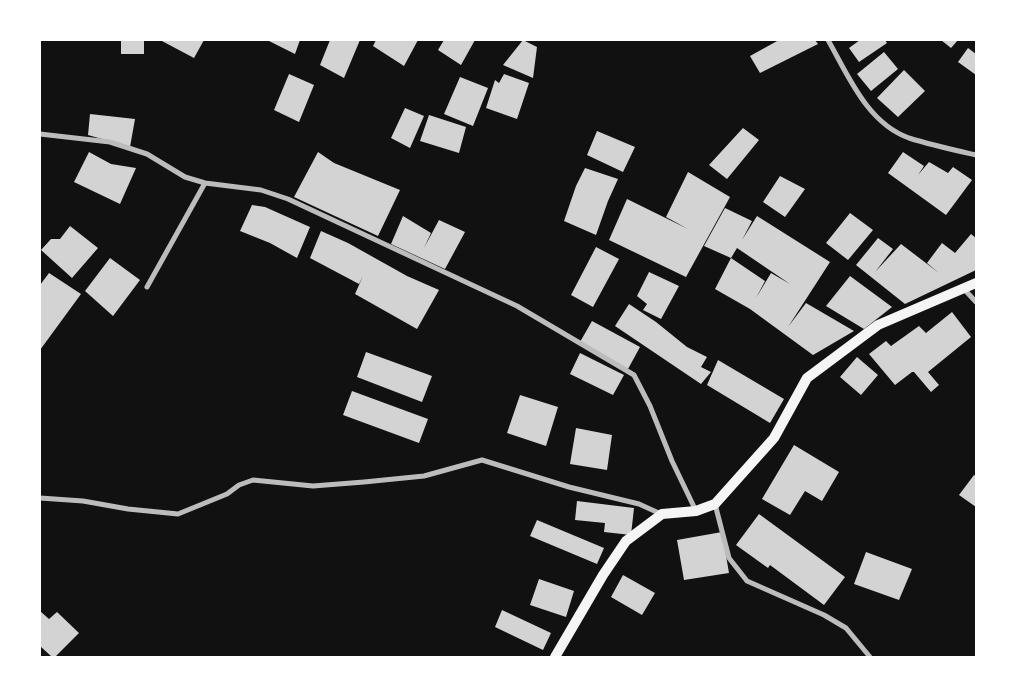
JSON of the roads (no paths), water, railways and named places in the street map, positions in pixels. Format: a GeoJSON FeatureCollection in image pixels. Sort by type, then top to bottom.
{"type":"FeatureCollection","features":[{"type":"Feature","properties":{"kind":"main road"},"geometry":{"type":"LineString","coordinates":[[555,657],[602,576],[626,541],[662,514],[696,511],[715,504],[774,438],[807,378],[878,325],[976,283]]}},
{"type":"Feature","properties":{"kind":"street"},"geometry":{"type":"LineString","coordinates":[[828,40],[862,99],[880,120],[907,137],[976,156]]}},
{"type":"Feature","properties":{"kind":"street"},"geometry":{"type":"LineString","coordinates":[[40,134],[110,142],[147,154],[186,177],[205,184],[261,190],[288,199],[517,306],[634,375],[650,406],[672,462],[696,511]]}},
{"type":"Feature","properties":{"kind":"street"},"geometry":{"type":"LineString","coordinates":[[146,287],[205,184]]}},
{"type":"Feature","properties":{"kind":"street"},"geometry":{"type":"LineString","coordinates":[[964,288],[976,302]]}},
{"type":"Feature","properties":{"kind":"street"},"geometry":{"type":"LineString","coordinates":[[40,498],[83,501],[128,509],[178,514],[227,494],[239,485],[253,480],[313,486],[356,483],[424,476],[482,460],[569,487],[639,504],[662,514]]}},
{"type":"Feature","properties":{"kind":"street"},"geometry":{"type":"LineString","coordinates":[[715,504],[729,558],[748,581],[824,615],[846,628],[870,657]]}}]}
